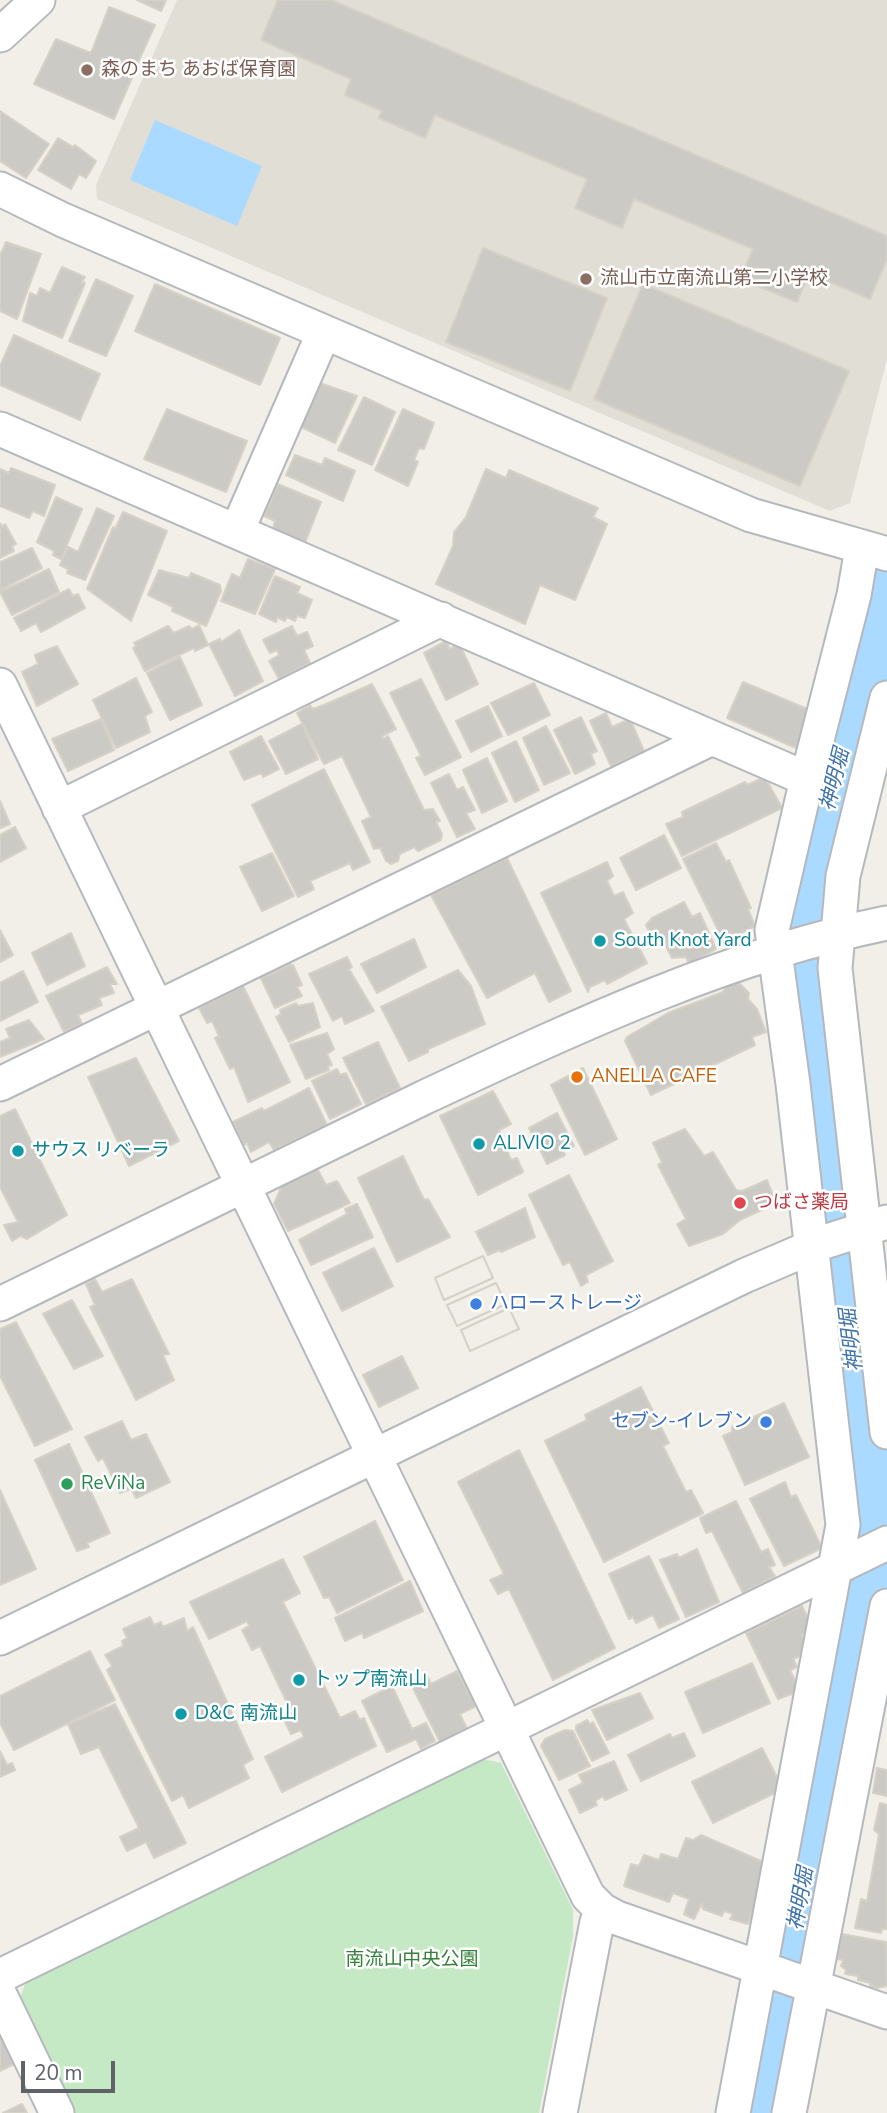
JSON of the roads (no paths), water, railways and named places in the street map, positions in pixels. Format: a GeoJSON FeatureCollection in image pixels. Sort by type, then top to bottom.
{"type":"FeatureCollection","features":[{"type":"Feature","properties":{"kind":"street"},"geometry":{"type":"LineString","coordinates":[[0,34],[38,0]]}},
{"type":"Feature","properties":{"kind":"street"},"geometry":{"type":"LineString","coordinates":[[0,189],[63,220],[751,515],[874,551],[854,595],[772,930],[816,1246],[843,1525],[765,1970],[733,2113]]}},
{"type":"Feature","properties":{"kind":"street"},"geometry":{"type":"LineString","coordinates":[[237,531],[324,332]]}},
{"type":"Feature","properties":{"kind":"street"},"geometry":{"type":"LineString","coordinates":[[0,429],[807,779]]}},
{"type":"Feature","properties":{"kind":"street"},"geometry":{"type":"LineString","coordinates":[[59,808],[441,619]]}},
{"type":"Feature","properties":{"kind":"street"},"geometry":{"type":"LineString","coordinates":[[0,685],[588,1896],[602,1910],[887,2012]]}},
{"type":"Feature","properties":{"kind":"street"},"geometry":{"type":"LineString","coordinates":[[887,698],[843,876],[835,968],[868,1228],[887,1432]]}},
{"type":"Feature","properties":{"kind":"street"},"geometry":{"type":"LineString","coordinates":[[0,1084],[712,738]]}},
{"type":"Feature","properties":{"kind":"street"},"geometry":{"type":"LineString","coordinates":[[0,1304],[244,1184],[606,1013],[725,968],[836,934],[887,923]]}},
{"type":"Feature","properties":{"kind":"street"},"geometry":{"type":"LineString","coordinates":[[0,1639],[635,1328],[816,1246],[868,1228]]}},
{"type":"Feature","properties":{"kind":"street"},"geometry":{"type":"LineString","coordinates":[[0,1976],[505,1727],[887,1543]]}},
{"type":"Feature","properties":{"kind":"street"},"geometry":{"type":"LineString","coordinates":[[789,2113],[808,1983],[887,1606]]}},
{"type":"Feature","properties":{"kind":"street"},"geometry":{"type":"LineString","coordinates":[[560,2113],[597,1922],[602,1910]]}},
{"type":"Feature","properties":{"kind":"street"},"geometry":{"type":"LineString","coordinates":[[0,1995],[57,2113]]}},
{"type":"Feature","properties":{"kind":"water"},"geometry":{"type":"Polygon","coordinates":[[[155,120],[262,166],[237,226],[130,180],[155,120]]]}},
{"type":"Feature","properties":{"kind":"waterway","name":"神明堀"},"geometry":{"type":"LineString","coordinates":[[763,2113],[854,1636],[874,1510],[815,1055],[802,923],[887,569]]}},
{"type":"Feature","properties":{"kind":"place","name":"森のまち あおば保育園"},"geometry":{"type":"Point","coordinates":[87,70]}},
{"type":"Feature","properties":{"kind":"place","name":"流山市立南流山第二小学校"},"geometry":{"type":"Point","coordinates":[586,279]}},
{"type":"Feature","properties":{"kind":"place","name":"South Knot Yard"},"geometry":{"type":"Point","coordinates":[600,941]}},
{"type":"Feature","properties":{"kind":"place","name":"ANELLA CAFE"},"geometry":{"type":"Point","coordinates":[577,1077]}},
{"type":"Feature","properties":{"kind":"place","name":"ALIVIO 2"},"geometry":{"type":"Point","coordinates":[479,1144]}},
{"type":"Feature","properties":{"kind":"place","name":"サウス リベーラ"},"geometry":{"type":"Point","coordinates":[18,1151]}},
{"type":"Feature","properties":{"kind":"place","name":"つばさ薬局"},"geometry":{"type":"Point","coordinates":[740,1203]}},
{"type":"Feature","properties":{"kind":"place","name":"ハローストレージ"},"geometry":{"type":"Point","coordinates":[476,1304]}},
{"type":"Feature","properties":{"kind":"place","name":"セブン-イレブン"},"geometry":{"type":"Point","coordinates":[766,1422]}},
{"type":"Feature","properties":{"kind":"place","name":"ReViNa"},"geometry":{"type":"Point","coordinates":[67,1484]}},
{"type":"Feature","properties":{"kind":"place","name":"トップ南流山"},"geometry":{"type":"Point","coordinates":[299,1680]}},
{"type":"Feature","properties":{"kind":"place","name":"D&C 南流山"},"geometry":{"type":"Point","coordinates":[181,1714]}},
{"type":"Feature","properties":{"kind":"park label","name":"南流山中央公園"},"geometry":{"type":"Point","coordinates":[412,1960]}}]}
